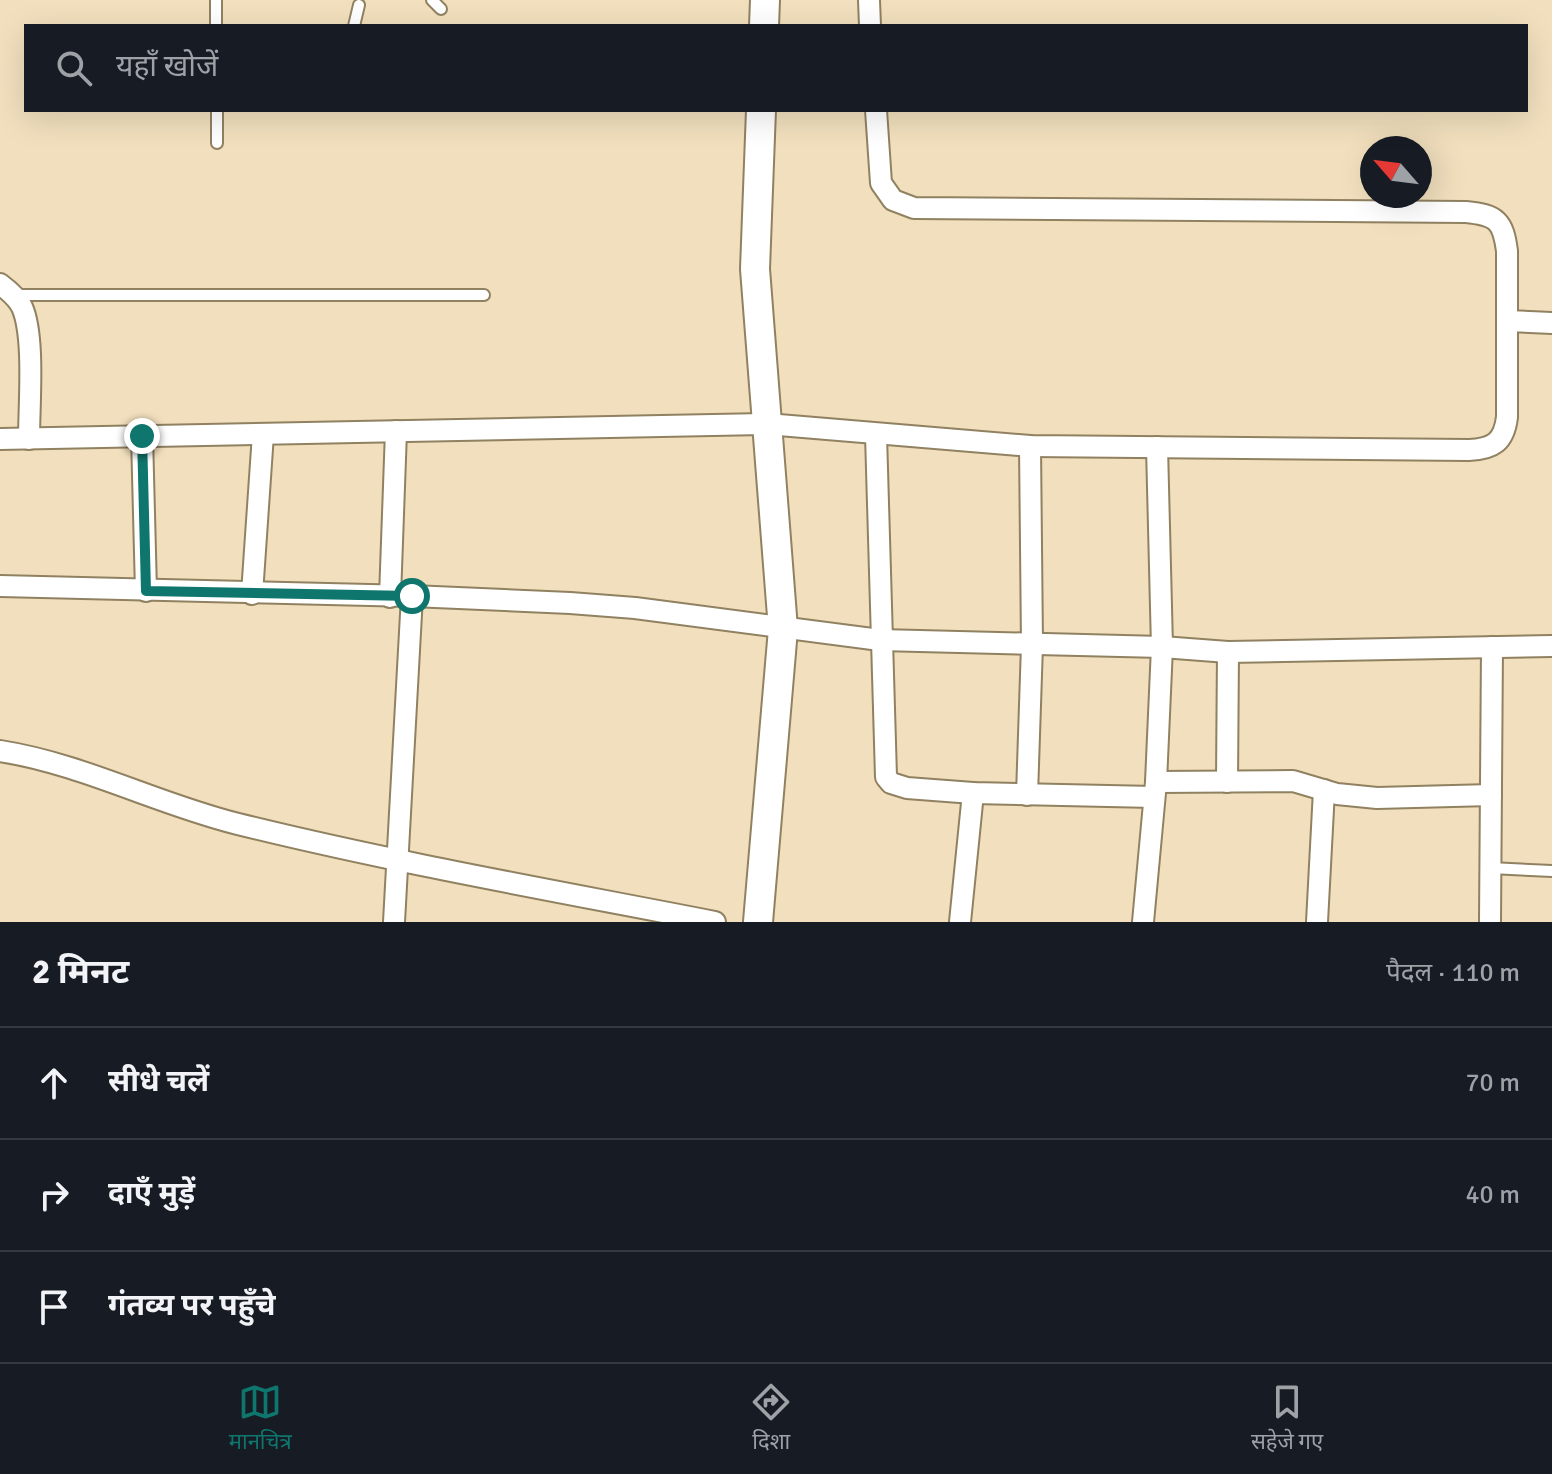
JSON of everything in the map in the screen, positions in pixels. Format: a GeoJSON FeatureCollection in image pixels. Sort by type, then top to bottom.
{"type":"FeatureCollection","features":[{"type":"Feature","properties":{"kind":"street"},"geometry":{"type":"LineString","coordinates":[[764,24],[765,0]]}},
{"type":"Feature","properties":{"kind":"street"},"geometry":{"type":"LineString","coordinates":[[869,0],[870,24]]}},
{"type":"Feature","properties":{"kind":"street"},"geometry":{"type":"LineString","coordinates":[[758,922],[783,629],[755,269],[761,112]]}},
{"type":"Feature","properties":{"kind":"street"},"geometry":{"type":"LineString","coordinates":[[0,439],[767,424],[1030,446],[1469,450],[1493,446],[1501,439],[1507,417],[1507,251],[1504,232],[1493,218],[1466,212],[914,208],[893,200],[881,183],[876,112]]}},
{"type":"Feature","properties":{"kind":"street"},"geometry":{"type":"LineString","coordinates":[[7,290],[22,307],[28,332],[29,439]]}},
{"type":"Feature","properties":{"kind":"street"},"geometry":{"type":"LineString","coordinates":[[1507,321],[1552,323]]}},
{"type":"Feature","properties":{"kind":"street"},"geometry":{"type":"LineString","coordinates":[[390,597],[396,431]]}},
{"type":"Feature","properties":{"kind":"street"},"geometry":{"type":"LineString","coordinates":[[252,594],[263,434]]}},
{"type":"Feature","properties":{"kind":"street"},"geometry":{"type":"LineString","coordinates":[[876,435],[886,777],[898,786],[1027,795],[1155,790],[1227,782],[1293,781],[1324,790],[1377,798],[1491,795]]}},
{"type":"Feature","properties":{"kind":"street"},"geometry":{"type":"LineString","coordinates":[[142,436],[146,591]]}},
{"type":"Feature","properties":{"kind":"street"},"geometry":{"type":"LineString","coordinates":[[1027,795],[1032,645],[1030,446]]}},
{"type":"Feature","properties":{"kind":"street"},"geometry":{"type":"LineString","coordinates":[[1143,922],[1155,790],[1162,647],[1157,447]]}},
{"type":"Feature","properties":{"kind":"street"},"geometry":{"type":"LineString","coordinates":[[0,586],[412,596],[622,607],[880,640],[1162,647],[1228,652],[1552,646]]}},
{"type":"Feature","properties":{"kind":"street"},"geometry":{"type":"LineString","coordinates":[[394,922],[412,596]]}},
{"type":"Feature","properties":{"kind":"street"},"geometry":{"type":"LineString","coordinates":[[1490,922],[1492,647]]}},
{"type":"Feature","properties":{"kind":"street"},"geometry":{"type":"LineString","coordinates":[[1227,782],[1228,652]]}},
{"type":"Feature","properties":{"kind":"street"},"geometry":{"type":"LineString","coordinates":[[0,751],[63,765],[194,812],[237,824],[399,860],[715,922]]}},
{"type":"Feature","properties":{"kind":"street"},"geometry":{"type":"LineString","coordinates":[[1317,922],[1324,790]]}},
{"type":"Feature","properties":{"kind":"street"},"geometry":{"type":"LineString","coordinates":[[960,922],[973,793]]}},
{"type":"Feature","properties":{"kind":"lane"},"geometry":{"type":"LineString","coordinates":[[216,0],[216,24]]}},
{"type":"Feature","properties":{"kind":"lane"},"geometry":{"type":"LineString","coordinates":[[432,0],[441,9]]}},
{"type":"Feature","properties":{"kind":"lane"},"geometry":{"type":"LineString","coordinates":[[354,24],[359,5]]}},
{"type":"Feature","properties":{"kind":"lane"},"geometry":{"type":"LineString","coordinates":[[217,112],[217,143]]}},
{"type":"Feature","properties":{"kind":"lane"},"geometry":{"type":"LineString","coordinates":[[7,290],[484,295]]}},
{"type":"Feature","properties":{"kind":"lane"},"geometry":{"type":"LineString","coordinates":[[1490,868],[1552,871]]}},
{"type":"Feature","properties":{"kind":"route"},"geometry":{"type":"LineString","coordinates":[[142,436],[146,591],[412,596]]}}]}
